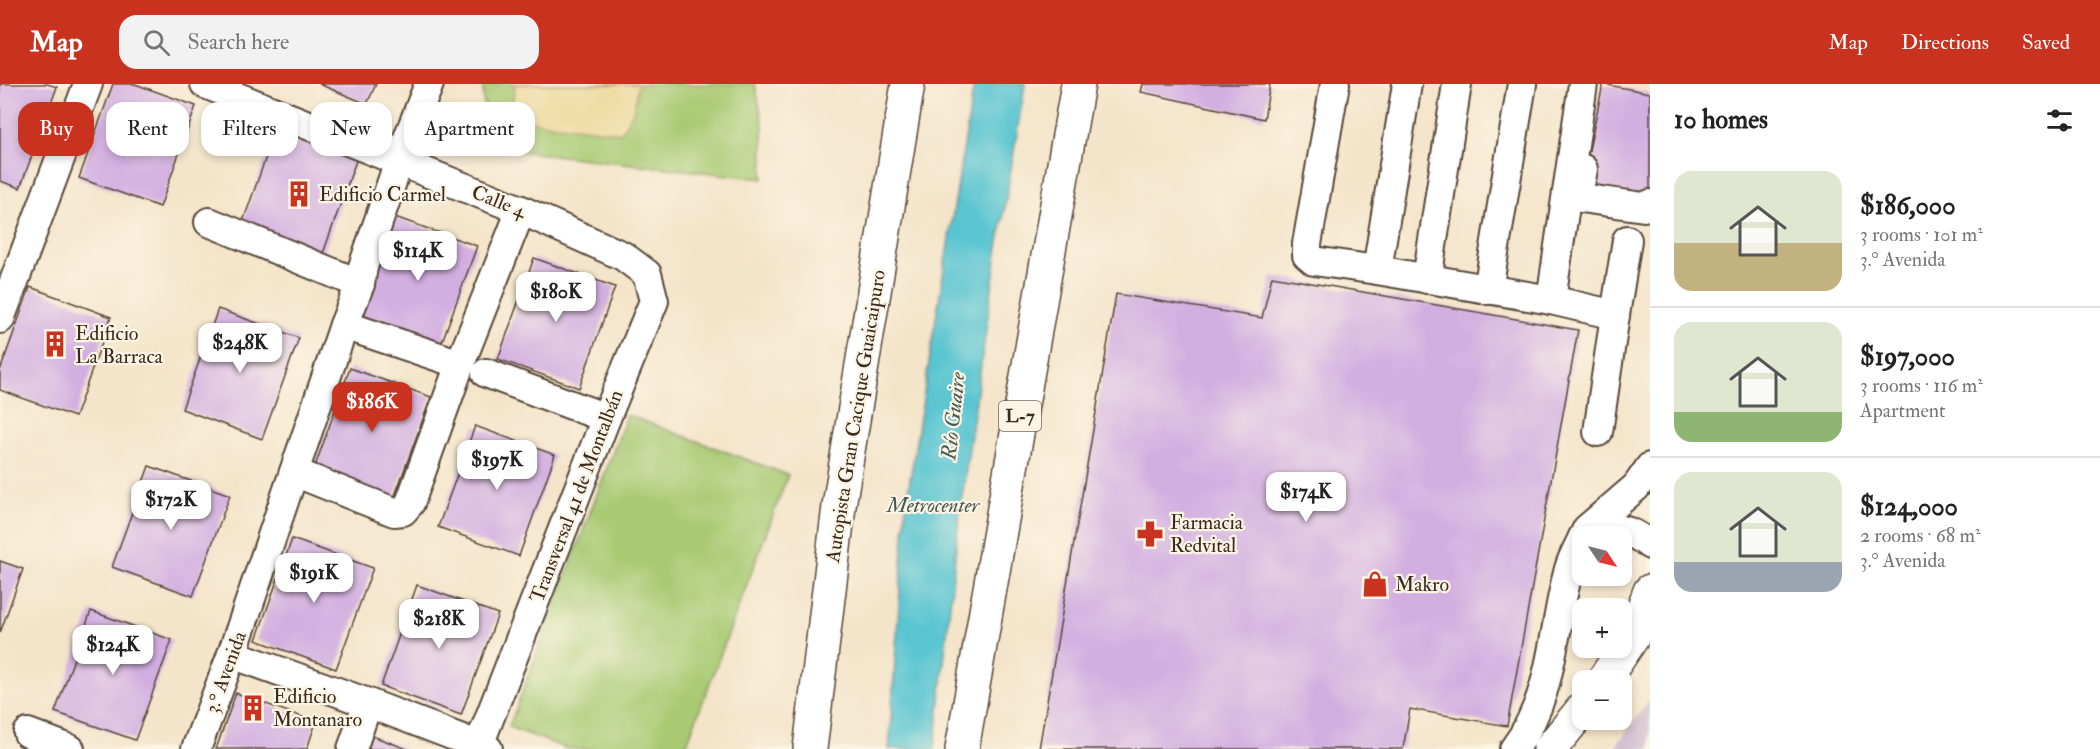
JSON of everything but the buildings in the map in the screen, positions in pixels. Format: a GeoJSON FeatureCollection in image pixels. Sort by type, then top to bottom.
{"type":"FeatureCollection","features":[{"type":"Feature","properties":{"kind":"main road","name":"Autopista Gran Cacique Guaicaipuro"},"geometry":{"type":"LineString","coordinates":[[810,749],[839,506],[908,84]]}},
{"type":"Feature","properties":{"kind":"main road","name":"L-7"},"geometry":{"type":"LineString","coordinates":[[963,749],[1078,84]]}},
{"type":"Feature","properties":{"kind":"main road"},"geometry":{"type":"LineString","coordinates":[[1610,670],[1632,638],[1650,591]]}},
{"type":"Feature","properties":{"kind":"main road"},"geometry":{"type":"LineString","coordinates":[[1550,749],[1572,722]]}},
{"type":"Feature","properties":{"kind":"street"},"geometry":{"type":"LineString","coordinates":[[0,319],[88,84]]}},
{"type":"Feature","properties":{"kind":"street","name":"Calle 4"},"geometry":{"type":"LineString","coordinates":[[205,84],[521,210],[623,256]]}},
{"type":"Feature","properties":{"kind":"street","name":"3.° Avenida"},"geometry":{"type":"LineString","coordinates":[[196,749],[232,654],[360,284],[363,267],[399,161],[429,84]]}},
{"type":"Feature","properties":{"kind":"street"},"geometry":{"type":"LineString","coordinates":[[1335,84],[1307,244],[1307,255],[1314,261],[1551,300],[1615,315]]}},
{"type":"Feature","properties":{"kind":"street"},"geometry":{"type":"LineString","coordinates":[[1377,270],[1407,84]]}},
{"type":"Feature","properties":{"kind":"street"},"geometry":{"type":"LineString","coordinates":[[1427,279],[1457,84]]}},
{"type":"Feature","properties":{"kind":"street"},"geometry":{"type":"LineString","coordinates":[[1488,290],[1522,84]]}},
{"type":"Feature","properties":{"kind":"street"},"geometry":{"type":"LineString","coordinates":[[1551,300],[1583,85],[1597,95],[1578,195],[1581,198],[1644,207],[1650,204]]}},
{"type":"Feature","properties":{"kind":"street"},"geometry":{"type":"LineString","coordinates":[[294,472],[394,512],[403,511],[410,503],[473,369],[521,210]]}},
{"type":"Feature","properties":{"kind":"street"},"geometry":{"type":"LineString","coordinates":[[209,222],[360,284]]}},
{"type":"Feature","properties":{"kind":"street"},"geometry":{"type":"LineString","coordinates":[[1598,432],[1627,240]]}},
{"type":"Feature","properties":{"kind":"street","name":"Transversal 41 de Montalbán"},"geometry":{"type":"LineString","coordinates":[[484,747],[606,418],[654,301],[647,274],[623,256]]}},
{"type":"Feature","properties":{"kind":"street"},"geometry":{"type":"LineString","coordinates":[[344,325],[606,418]]}},
{"type":"Feature","properties":{"kind":"street"},"geometry":{"type":"LineString","coordinates":[[1590,526],[1636,487],[1650,467]]}},
{"type":"Feature","properties":{"kind":"street"},"geometry":{"type":"LineString","coordinates":[[1632,532],[1650,545]]}},
{"type":"Feature","properties":{"kind":"street"},"geometry":{"type":"LineString","coordinates":[[1514,749],[1525,734],[1540,701],[1548,677],[1572,575]]}},
{"type":"Feature","properties":{"kind":"street"},"geometry":{"type":"LineString","coordinates":[[232,654],[484,747]]}},
{"type":"Feature","properties":{"kind":"street"},"geometry":{"type":"LineString","coordinates":[[352,749],[368,703]]}},
{"type":"Feature","properties":{"kind":"street"},"geometry":{"type":"LineString","coordinates":[[28,733],[70,749]]}},
{"type":"Feature","properties":{"kind":"shaded area"},"geometry":{"type":"Polygon","coordinates":[[[1650,699],[1650,749],[1614,749],[1628,730],[1632,730],[1632,724],[1650,699]]]}},
{"type":"Feature","properties":{"kind":"green space"},"geometry":{"type":"Polygon","coordinates":[[[483,84],[755,84],[763,124],[763,179],[535,153],[535,102],[484,102],[483,84]]]}},
{"type":"Feature","properties":{"kind":"green space"},"geometry":{"type":"Polygon","coordinates":[[[627,415],[788,475],[685,749],[568,749],[509,727],[627,415]]]}},
{"type":"Feature","properties":{"kind":"sand"},"geometry":{"type":"Polygon","coordinates":[[[515,84],[638,84],[634,110],[621,133],[535,122],[535,102],[511,102],[515,84]]]}},
{"type":"Feature","properties":{"kind":"water","name":"Metrocenter"},"geometry":{"type":"Polygon","coordinates":[[[974,84],[1025,84],[996,260],[959,518],[935,749],[889,749],[906,504],[974,84]]]}},
{"type":"Feature","properties":{"kind":"place","name":"Edificio Carmel"},"geometry":{"type":"Point","coordinates":[299,194]}},
{"type":"Feature","properties":{"kind":"place","name":"Edificio La Barraca"},"geometry":{"type":"Point","coordinates":[55,344]}},
{"type":"Feature","properties":{"kind":"place","name":"Farmacia Redvital"},"geometry":{"type":"Point","coordinates":[1150,534]}},
{"type":"Feature","properties":{"kind":"place","name":"Makro"},"geometry":{"type":"Point","coordinates":[1375,584]}},
{"type":"Feature","properties":{"kind":"place","name":"Edificio Montanaro"},"geometry":{"type":"Point","coordinates":[253,708]}},
{"type":"Feature","properties":{"kind":"water label","name":"Río Guaire"},"geometry":{"type":"Point","coordinates":[953,416]}}]}
